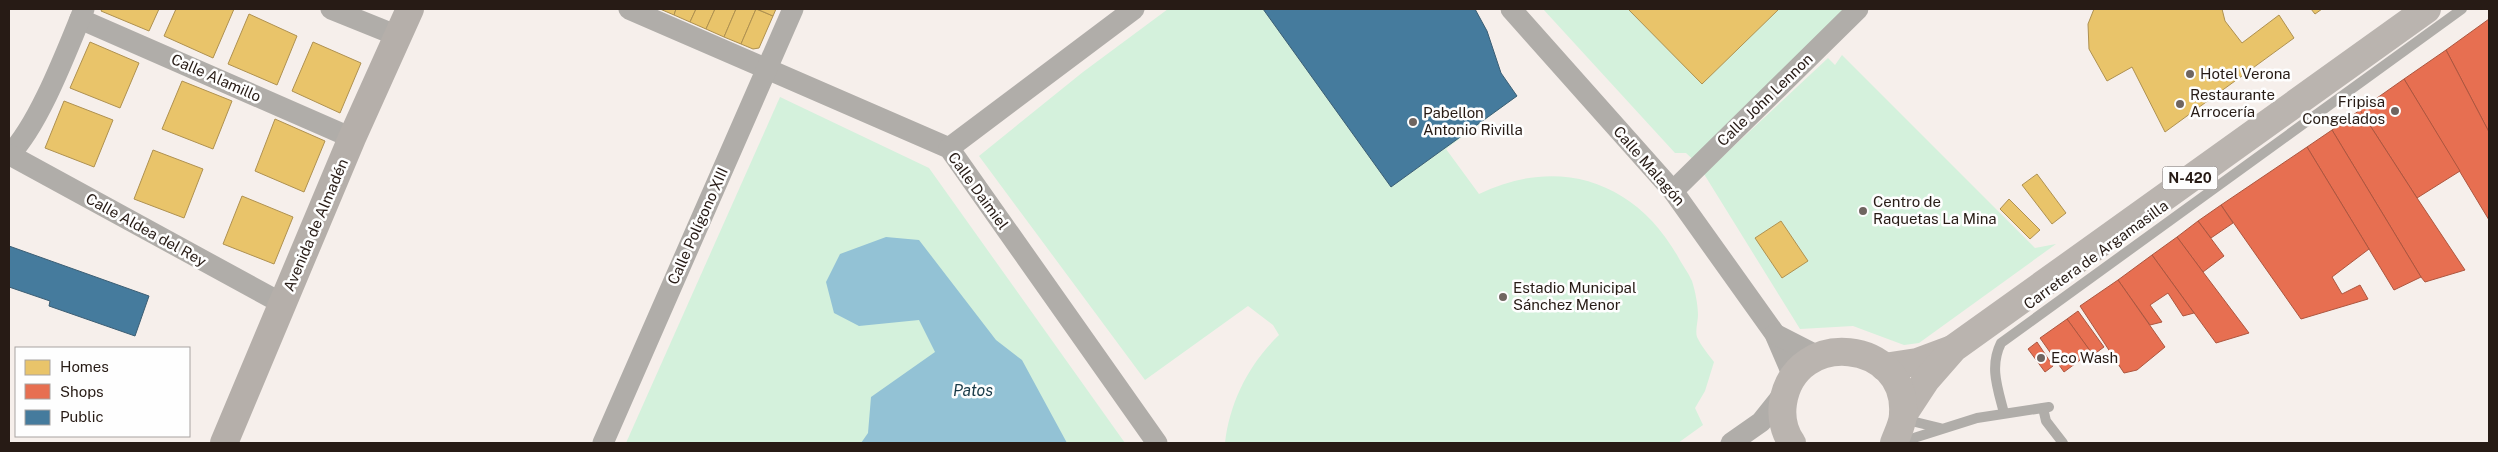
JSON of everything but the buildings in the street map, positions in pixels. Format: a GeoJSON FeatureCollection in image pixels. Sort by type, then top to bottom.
{"type":"FeatureCollection","features":[{"type":"Feature","properties":{"kind":"highway","name":"N-420"},"geometry":{"type":"LineString","coordinates":[[1899,430],[1926,380],[1954,348],[2428,9]]}},
{"type":"Feature","properties":{"kind":"highway","name":"N-420"},"geometry":{"type":"LineString","coordinates":[[1884,367],[1917,362],[1954,348]]}},
{"type":"Feature","properties":{"kind":"highway"},"geometry":{"type":"LineString","coordinates":[[1785,439],[1782,411],[1789,384],[1806,363],[1818,356],[1831,352],[1852,352],[1873,358],[1884,367],[1897,384],[1903,404],[1899,430]]}},
{"type":"Feature","properties":{"kind":"main road","name":"Avenida de Almadén"},"geometry":{"type":"LineString","coordinates":[[224,443],[352,138],[410,9]]}},
{"type":"Feature","properties":{"kind":"street"},"geometry":{"type":"LineString","coordinates":[[330,9],[398,36]]}},
{"type":"Feature","properties":{"kind":"street","name":"Calle Daimiel"},"geometry":{"type":"LineString","coordinates":[[629,9],[949,148],[1157,443]]}},
{"type":"Feature","properties":{"kind":"street","name":"Calle Polígono XIII"},"geometry":{"type":"LineString","coordinates":[[602,443],[793,9]]}},
{"type":"Feature","properties":{"kind":"street"},"geometry":{"type":"LineString","coordinates":[[949,148],[1134,9]]}},
{"type":"Feature","properties":{"kind":"street","name":"Calle Malagón"},"geometry":{"type":"LineString","coordinates":[[1511,9],[1673,191],[1774,334],[1789,384]]}},
{"type":"Feature","properties":{"kind":"street","name":"Calle John Lennon"},"geometry":{"type":"LineString","coordinates":[[1673,191],[1852,11]]}},
{"type":"Feature","properties":{"kind":"street"},"geometry":{"type":"LineString","coordinates":[[9,155],[22,140],[49,90],[82,14]]}},
{"type":"Feature","properties":{"kind":"street","name":"Calle Alamillo"},"geometry":{"type":"LineString","coordinates":[[82,14],[352,138]]}},
{"type":"Feature","properties":{"kind":"street","name":"Calle Aldea del Rey"},"geometry":{"type":"LineString","coordinates":[[9,155],[283,304]]}},
{"type":"Feature","properties":{"kind":"street","name":"Calle Malagón"},"geometry":{"type":"LineString","coordinates":[[1774,334],[1818,356]]}},
{"type":"Feature","properties":{"kind":"street"},"geometry":{"type":"LineString","coordinates":[[1731,443],[1761,422],[1789,384]]}},
{"type":"Feature","properties":{"kind":"lane","name":"Carretera de Argamasilla"},"geometry":{"type":"LineString","coordinates":[[2004,413],[1994,367],[1996,353],[2001,343],[2462,9]]}},
{"type":"Feature","properties":{"kind":"lane"},"geometry":{"type":"LineString","coordinates":[[1899,430],[1941,428],[2004,413],[2046,408],[2046,421],[2063,443]]}},
{"type":"Feature","properties":{"kind":"lane"},"geometry":{"type":"LineString","coordinates":[[1899,430],[1941,428]]}},
{"type":"Feature","properties":{"kind":"green space"},"geometry":{"type":"Polygon","coordinates":[[[1168,9],[1475,9],[1487,31],[1501,73],[1517,96],[1446,149],[1479,194],[1508,183],[1537,177],[1565,177],[1591,182],[1616,193],[1639,208],[1659,229],[1692,281],[1698,315],[1697,337],[1714,362],[1705,391],[1695,408],[1703,425],[1678,443],[1225,443],[1231,412],[1243,384],[1259,358],[1279,335],[1273,325],[1248,306],[1145,380],[979,156],[1083,72],[1168,9]]]}},
{"type":"Feature","properties":{"kind":"green space"},"geometry":{"type":"Polygon","coordinates":[[[1543,9],[1845,9],[1699,165],[1686,153],[1675,153],[1543,9]]]}},
{"type":"Feature","properties":{"kind":"green space","name":"Centro de Raquetas La Mina"},"geometry":{"type":"Polygon","coordinates":[[[1842,55],[2035,248],[2056,244],[1919,343],[1904,345],[1853,326],[1800,329],[1704,174],[1828,58],[1835,65],[1842,55]]]}},
{"type":"Feature","properties":{"kind":"green space"},"geometry":{"type":"Polygon","coordinates":[[[780,97],[929,168],[1125,443],[626,443],[780,97]]]}},
{"type":"Feature","properties":{"kind":"water","name":"Patos"},"geometry":{"type":"Polygon","coordinates":[[[886,237],[919,240],[996,340],[1022,360],[1067,443],[861,443],[868,433],[871,397],[935,352],[919,320],[859,326],[834,313],[826,282],[840,254],[886,237]]]}},
{"type":"Feature","properties":{"kind":"place","name":"Hotel Verona"},"geometry":{"type":"Point","coordinates":[2190,74]}},
{"type":"Feature","properties":{"kind":"place","name":"Restaurante Arrocería"},"geometry":{"type":"Point","coordinates":[2180,104]}},
{"type":"Feature","properties":{"kind":"place","name":"Fripisa Congelados"},"geometry":{"type":"Point","coordinates":[2395,111]}},
{"type":"Feature","properties":{"kind":"place","name":"Pabellon Antonio Rivilla"},"geometry":{"type":"Point","coordinates":[1413,122]}},
{"type":"Feature","properties":{"kind":"place","name":"Centro de Raquetas La Mina"},"geometry":{"type":"Point","coordinates":[1863,211]}},
{"type":"Feature","properties":{"kind":"place","name":"Estadio Municipal Sánchez Menor"},"geometry":{"type":"Point","coordinates":[1503,297]}},
{"type":"Feature","properties":{"kind":"place","name":"Eco Wash"},"geometry":{"type":"Point","coordinates":[2041,358]}}]}
